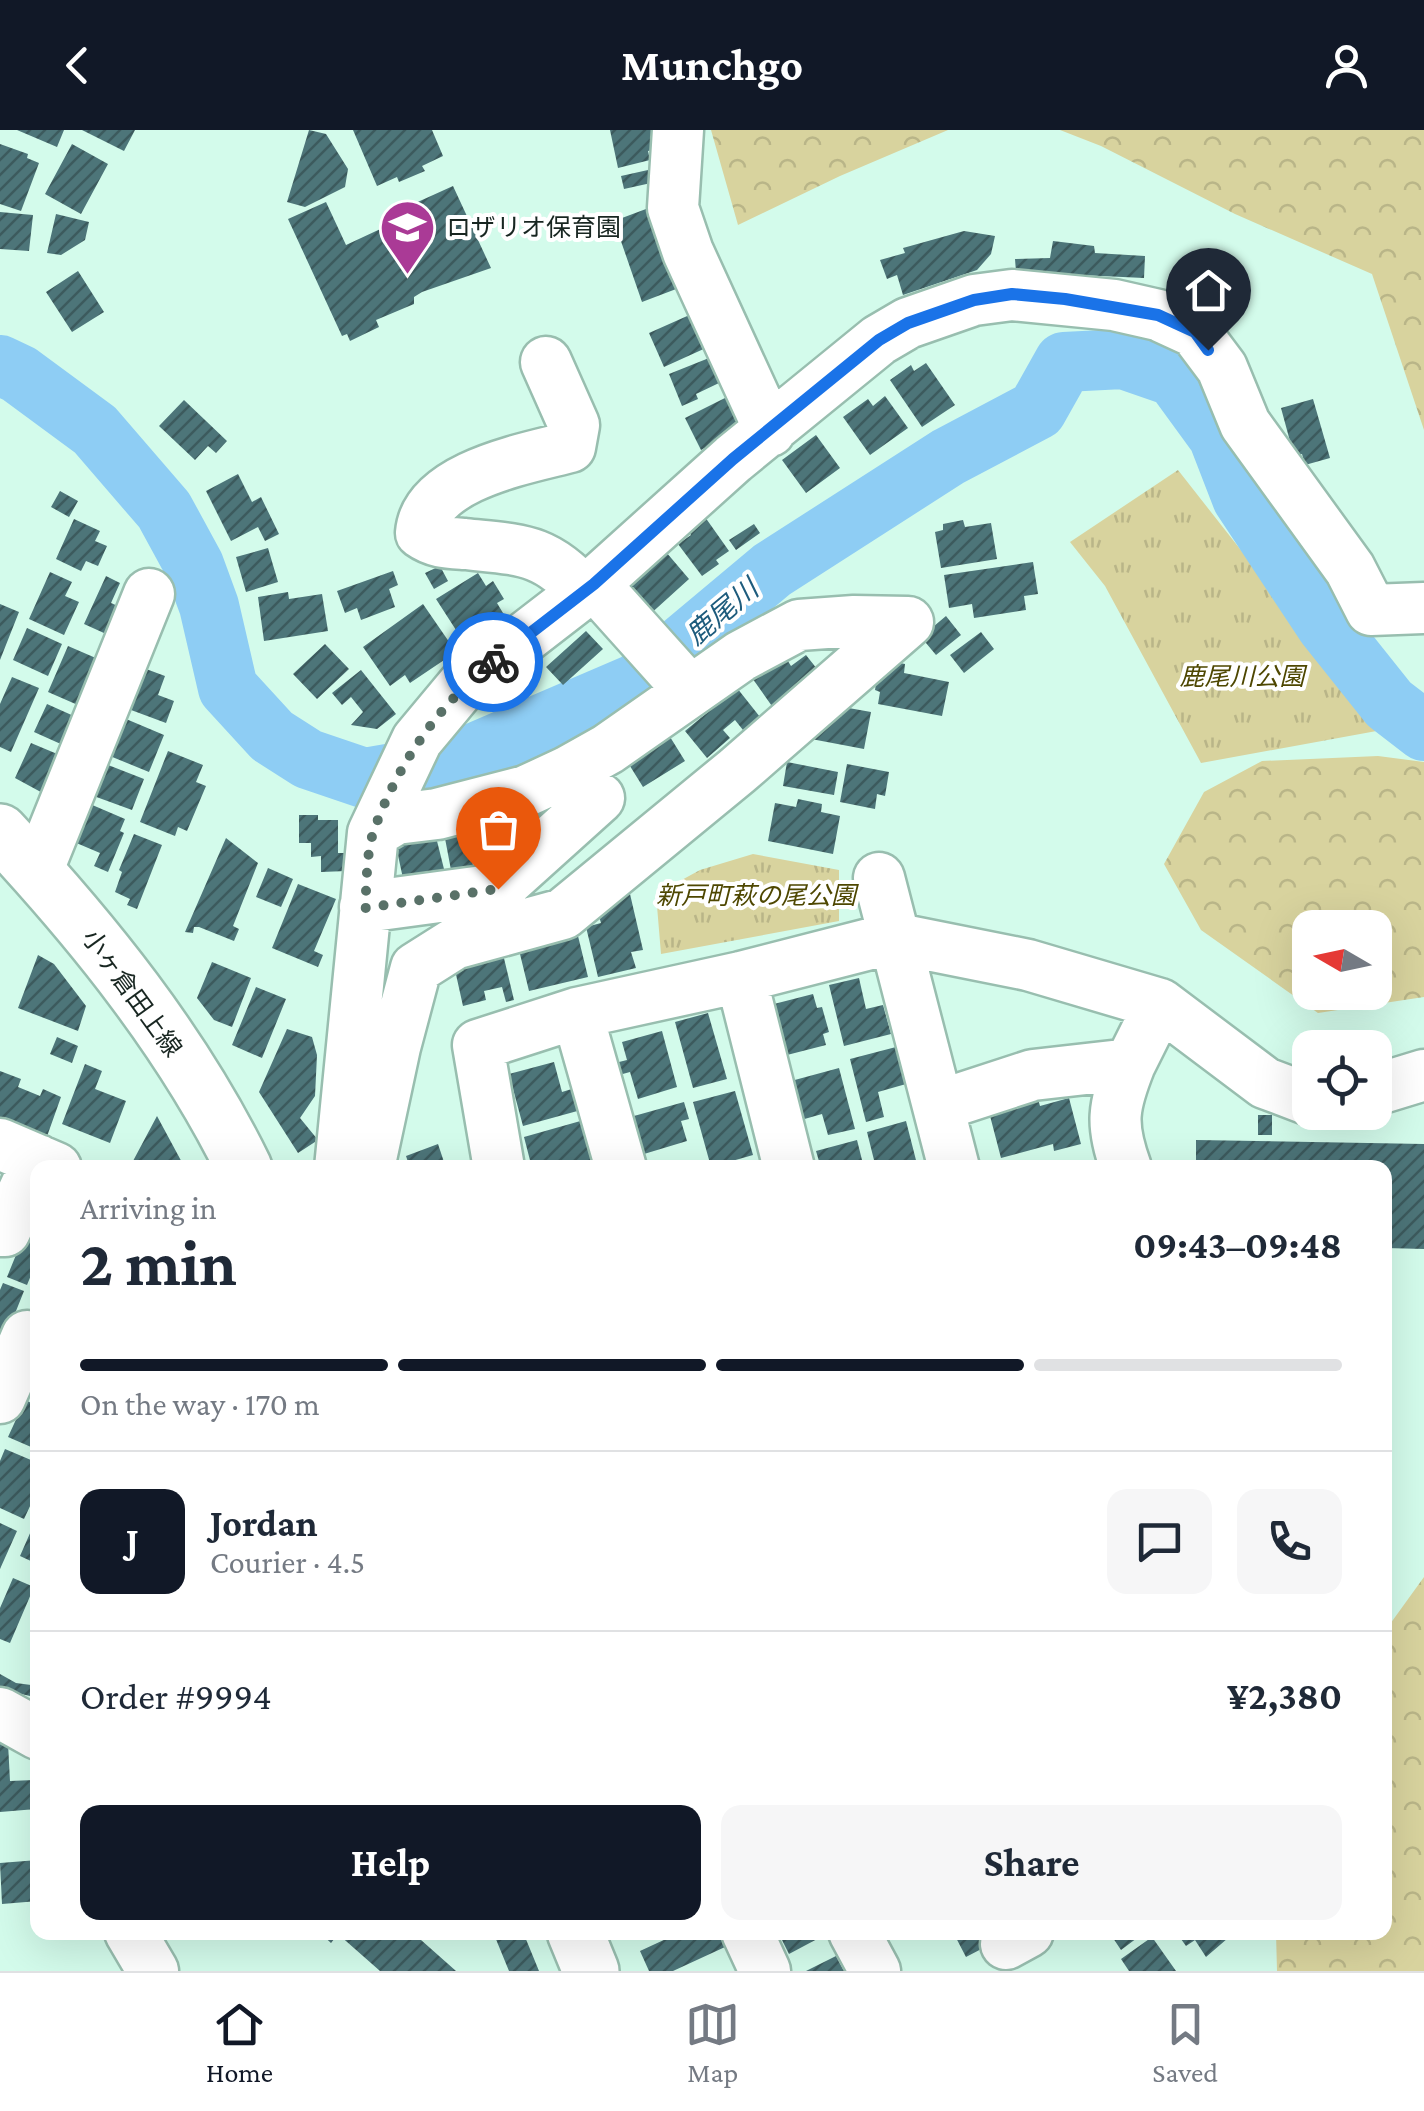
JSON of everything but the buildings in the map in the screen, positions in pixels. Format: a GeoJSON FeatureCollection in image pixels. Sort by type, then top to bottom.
{"type":"FeatureCollection","features":[{"type":"Feature","properties":{"kind":"main road","name":"小ヶ倉田上線"},"geometry":{"type":"LineString","coordinates":[[0,832],[149,1010],[240,1160]]}},
{"type":"Feature","properties":{"kind":"main road"},"geometry":{"type":"LineString","coordinates":[[578,1940],[591,1971]]}},
{"type":"Feature","properties":{"kind":"street"},"geometry":{"type":"LineString","coordinates":[[678,130],[674,208],[688,252],[770,431]]}},
{"type":"Feature","properties":{"kind":"street"},"geometry":{"type":"LineString","coordinates":[[341,1160],[372,833],[417,740],[462,686],[589,588],[733,459],[879,340],[908,323],[974,300],[1012,294],[1158,315],[1195,332],[1222,368],[1245,424],[1350,569],[1371,610],[1424,608]]}},
{"type":"Feature","properties":{"kind":"street"},"geometry":{"type":"LineString","coordinates":[[546,362],[574,426],[570,447],[506,464],[462,482],[432,501],[422,518],[421,532],[432,541],[504,549],[545,558],[563,568],[637,632],[690,691]]}},
{"type":"Feature","properties":{"kind":"street"},"geometry":{"type":"LineString","coordinates":[[36,872],[149,594]]}},
{"type":"Feature","properties":{"kind":"street"},"geometry":{"type":"LineString","coordinates":[[371,1160],[416,968],[454,944],[563,914],[737,771],[908,622],[799,625],[740,656],[608,748],[526,790],[437,814],[396,819],[372,833]]}},
{"type":"Feature","properties":{"kind":"street"},"geometry":{"type":"LineString","coordinates":[[365,908],[498,889],[599,798]]}},
{"type":"Feature","properties":{"kind":"street"},"geometry":{"type":"LineString","coordinates":[[879,878],[952,1160]]}},
{"type":"Feature","properties":{"kind":"street"},"geometry":{"type":"LineString","coordinates":[[498,1160],[478,1045],[578,1013],[894,938],[1028,964],[1160,1004],[1265,1083],[1292,1093]]}},
{"type":"Feature","properties":{"kind":"street"},"geometry":{"type":"LineString","coordinates":[[741,977],[788,1160]]}},
{"type":"Feature","properties":{"kind":"street"},"geometry":{"type":"LineString","coordinates":[[1123,1160],[1114,1136],[1117,1096],[1160,1004]]}},
{"type":"Feature","properties":{"kind":"street"},"geometry":{"type":"LineString","coordinates":[[578,1013],[619,1160]]}},
{"type":"Feature","properties":{"kind":"street"},"geometry":{"type":"LineString","coordinates":[[938,1106],[1033,1075],[1130,1064]]}},
{"type":"Feature","properties":{"kind":"street"},"geometry":{"type":"LineString","coordinates":[[1392,1085],[1424,1075]]}},
{"type":"Feature","properties":{"kind":"street"},"geometry":{"type":"LineString","coordinates":[[0,1231],[5,1231],[31,1157]]}},
{"type":"Feature","properties":{"kind":"street"},"geometry":{"type":"LineString","coordinates":[[0,1398],[27,1336]]}},
{"type":"Feature","properties":{"kind":"street"},"geometry":{"type":"LineString","coordinates":[[0,1713],[30,1730]]}},
{"type":"Feature","properties":{"kind":"street"},"geometry":{"type":"LineString","coordinates":[[135,1940],[154,1971]]}},
{"type":"Feature","properties":{"kind":"street"},"geometry":{"type":"LineString","coordinates":[[751,1940],[765,1971]]}},
{"type":"Feature","properties":{"kind":"street"},"geometry":{"type":"LineString","coordinates":[[858,1940],[875,1971]]}},
{"type":"Feature","properties":{"kind":"green space"},"geometry":{"type":"Polygon","coordinates":[[[711,130],[948,130],[738,225],[711,130]]]}},
{"type":"Feature","properties":{"kind":"green space"},"geometry":{"type":"Polygon","coordinates":[[[1060,130],[1424,130],[1424,430],[1372,274],[1060,130]]]}},
{"type":"Feature","properties":{"kind":"green space","name":"鹿尾川公園"},"geometry":{"type":"Polygon","coordinates":[[[1178,470],[1382,730],[1201,763],[1105,586],[1070,542],[1178,470]]]}},
{"type":"Feature","properties":{"kind":"green space"},"geometry":{"type":"Polygon","coordinates":[[[1378,756],[1424,762],[1424,997],[1392,1002],[1392,910],[1292,910],[1292,995],[1201,930],[1164,864],[1204,792],[1262,761],[1378,756]]]}},
{"type":"Feature","properties":{"kind":"green space","name":"新戸町萩の尾公園"},"geometry":{"type":"Polygon","coordinates":[[[753,854],[839,870],[839,921],[661,954],[656,894],[700,870],[753,854]]]}},
{"type":"Feature","properties":{"kind":"green space"},"geometry":{"type":"Polygon","coordinates":[[[1424,1577],[1424,1971],[1277,1971],[1276,1940],[1392,1940],[1392,1621],[1424,1577]]]}},
{"type":"Feature","properties":{"kind":"waterway","name":"鹿尾川"},"geometry":{"type":"LineString","coordinates":[[0,365],[19,374],[95,430],[164,510],[194,565],[209,606],[228,688],[272,736],[308,759],[364,778],[451,763],[637,683],[772,570],[948,457],[1037,410],[1064,362],[1123,359],[1175,377],[1218,436],[1242,498],[1326,625],[1389,704],[1424,731]]}},
{"type":"Feature","properties":{"kind":"way so far"},"geometry":{"type":"LineString","coordinates":[[493,662],[462,686],[417,740],[372,833],[365,908],[498,889]]}},
{"type":"Feature","properties":{"kind":"place","name":"ロザリオ保育園"},"geometry":{"type":"Point","coordinates":[407,276]}},
{"type":"Feature","properties":{"kind":"route"},"geometry":{"type":"LineString","coordinates":[[493,662],[594,584],[733,459],[879,340],[908,323],[974,300],[1012,294],[1114,305],[1158,315],[1195,332],[1208,350]]}}]}
